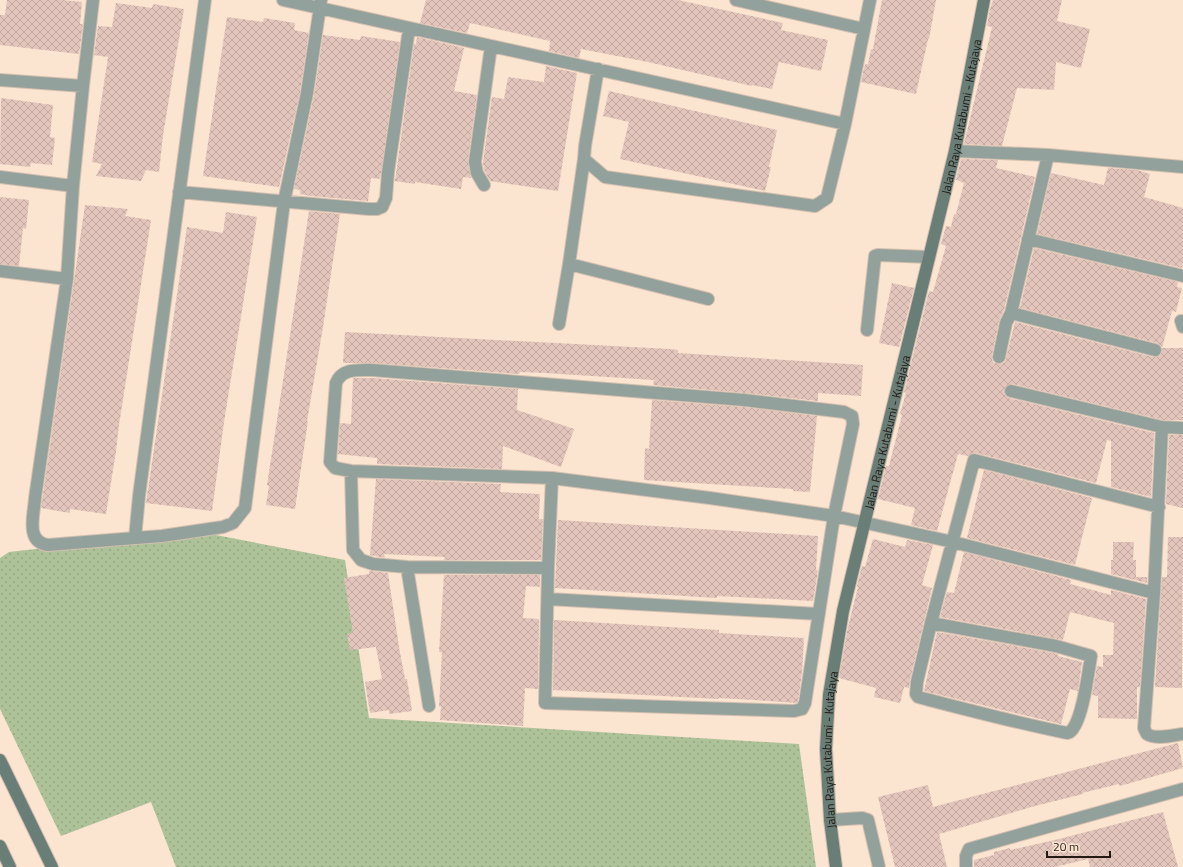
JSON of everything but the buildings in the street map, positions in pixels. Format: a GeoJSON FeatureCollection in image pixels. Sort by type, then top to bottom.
{"type":"FeatureCollection","features":[{"type":"Feature","properties":{"kind":"street"},"geometry":{"type":"LineString","coordinates":[[94,0],[83,86],[73,186],[68,279],[36,490],[32,532],[36,541],[40,544],[48,546],[162,536],[223,527],[233,523],[245,508],[284,202],[307,93],[321,4]]}},
{"type":"Feature","properties":{"kind":"street"},"geometry":{"type":"LineString","coordinates":[[135,538],[205,0]]}},
{"type":"Feature","properties":{"kind":"street"},"geometry":{"type":"LineString","coordinates":[[283,0],[321,4],[409,28],[845,124]]}},
{"type":"Feature","properties":{"kind":"street"},"geometry":{"type":"LineString","coordinates":[[736,0],[864,28]]}},
{"type":"Feature","properties":{"kind":"street"},"geometry":{"type":"LineString","coordinates":[[584,160],[606,177],[814,206],[827,198],[845,124],[870,0]]}},
{"type":"Feature","properties":{"kind":"street","name":"Jalan Raya Kutabumi - Kutajaya"},"geometry":{"type":"LineString","coordinates":[[836,867],[830,820],[826,749],[829,695],[843,612],[955,151],[984,0]]}},
{"type":"Feature","properties":{"kind":"street"},"geometry":{"type":"LineString","coordinates":[[179,192],[373,209],[382,207],[386,198],[388,172],[409,28]]}},
{"type":"Feature","properties":{"kind":"street"},"geometry":{"type":"LineString","coordinates":[[484,185],[477,173],[475,162],[491,46]]}},
{"type":"Feature","properties":{"kind":"street"},"geometry":{"type":"LineString","coordinates":[[559,324],[569,264],[585,146],[598,69]]}},
{"type":"Feature","properties":{"kind":"street"},"geometry":{"type":"LineString","coordinates":[[0,80],[83,86]]}},
{"type":"Feature","properties":{"kind":"street"},"geometry":{"type":"LineString","coordinates":[[955,151],[1048,155],[1183,167]]}},
{"type":"Feature","properties":{"kind":"street"},"geometry":{"type":"LineString","coordinates":[[1000,357],[1006,323],[1011,313],[1048,155]]}},
{"type":"Feature","properties":{"kind":"street"},"geometry":{"type":"LineString","coordinates":[[0,177],[73,186]]}},
{"type":"Feature","properties":{"kind":"street"},"geometry":{"type":"LineString","coordinates":[[1028,239],[1183,276]]}},
{"type":"Feature","properties":{"kind":"street"},"geometry":{"type":"LineString","coordinates":[[867,330],[875,256],[929,257]]}},
{"type":"Feature","properties":{"kind":"street"},"geometry":{"type":"LineString","coordinates":[[569,264],[708,298]]}},
{"type":"Feature","properties":{"kind":"street"},"geometry":{"type":"LineString","coordinates":[[0,271],[68,279]]}},
{"type":"Feature","properties":{"kind":"street"},"geometry":{"type":"LineString","coordinates":[[1011,313],[1155,350]]}},
{"type":"Feature","properties":{"kind":"street"},"geometry":{"type":"LineString","coordinates":[[552,478],[545,703],[786,711],[802,709],[805,703],[834,516],[853,424],[852,416],[844,412],[744,400],[372,370],[345,372],[338,377],[336,383],[330,462],[335,468],[351,471],[552,478],[710,498],[834,516],[953,542],[1154,593]]}},
{"type":"Feature","properties":{"kind":"street"},"geometry":{"type":"LineString","coordinates":[[1011,391],[1162,427],[1183,428]]}},
{"type":"Feature","properties":{"kind":"street"},"geometry":{"type":"LineString","coordinates":[[1162,427],[1154,593],[1144,728],[1148,734],[1153,736],[1163,737],[1183,734]]}},
{"type":"Feature","properties":{"kind":"street"},"geometry":{"type":"LineString","coordinates":[[931,623],[1056,646],[1091,656],[1082,706],[1073,730],[1067,733],[1025,724],[953,706],[917,696],[916,694],[917,682],[931,623],[974,460],[1159,507]]}},
{"type":"Feature","properties":{"kind":"street"},"geometry":{"type":"LineString","coordinates":[[351,471],[353,550],[361,560],[373,564],[407,567],[548,568]]}},
{"type":"Feature","properties":{"kind":"street"},"geometry":{"type":"LineString","coordinates":[[407,567],[429,706]]}},
{"type":"Feature","properties":{"kind":"street"},"geometry":{"type":"LineString","coordinates":[[548,599],[819,614]]}},
{"type":"Feature","properties":{"kind":"street"},"geometry":{"type":"LineString","coordinates":[[0,760],[52,867]]}},
{"type":"Feature","properties":{"kind":"street"},"geometry":{"type":"LineString","coordinates":[[966,867],[966,856],[969,849],[1183,790]]}},
{"type":"Feature","properties":{"kind":"street"},"geometry":{"type":"LineString","coordinates":[[830,820],[862,818],[868,820],[879,867]]}},
{"type":"Feature","properties":{"kind":"street"},"geometry":{"type":"LineString","coordinates":[[0,846],[10,867]]}},
{"type":"Feature","properties":{"kind":"green space"},"geometry":{"type":"Polygon","coordinates":[[[195,531],[345,560],[369,718],[799,744],[816,867],[176,867],[151,802],[61,836],[0,709],[0,558],[9,552],[195,531]]]}}]}
